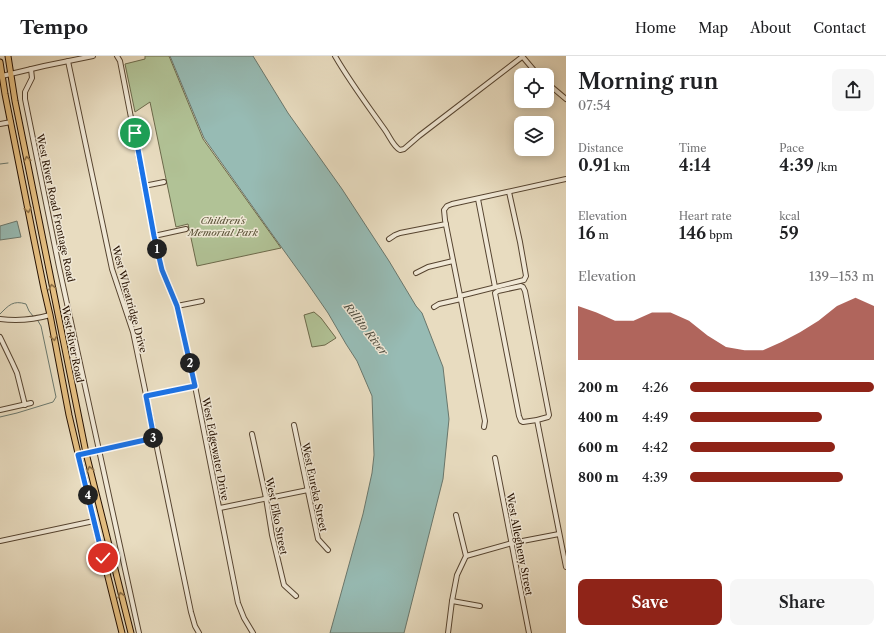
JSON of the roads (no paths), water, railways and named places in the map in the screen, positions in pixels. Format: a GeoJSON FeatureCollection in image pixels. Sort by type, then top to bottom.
{"type":"FeatureCollection","features":[{"type":"Feature","properties":{"kind":"main road","name":"West River Road"},"geometry":{"type":"LineString","coordinates":[[8,56],[15,101],[86,453],[131,633]]}},
{"type":"Feature","properties":{"kind":"main road","name":"West River Road"},"geometry":{"type":"LineString","coordinates":[[0,62],[33,236],[78,455],[122,633]]}},
{"type":"Feature","properties":{"kind":"street"},"geometry":{"type":"LineString","coordinates":[[2,76],[93,56]]}},
{"type":"Feature","properties":{"kind":"street","name":"West Edgewater Drive"},"geometry":{"type":"LineString","coordinates":[[117,56],[121,68],[162,270],[177,306],[195,386],[238,603],[244,618],[253,633]]}},
{"type":"Feature","properties":{"kind":"street"},"geometry":{"type":"LineString","coordinates":[[335,56],[352,84],[395,146],[400,150],[404,149],[522,56],[532,68]]}},
{"type":"Feature","properties":{"kind":"street","name":"West Wheatridge Drive"},"geometry":{"type":"LineString","coordinates":[[68,61],[112,269],[133,332],[191,612],[198,633]]}},
{"type":"Feature","properties":{"kind":"street","name":"West River Road Frontage Road"},"geometry":{"type":"LineString","coordinates":[[31,69],[32,78],[25,92],[25,99],[59,267],[139,633]]}},
{"type":"Feature","properties":{"kind":"street"},"geometry":{"type":"LineString","coordinates":[[554,89],[566,99]]}},
{"type":"Feature","properties":{"kind":"street"},"geometry":{"type":"LineString","coordinates":[[0,124],[11,122]]}},
{"type":"Feature","properties":{"kind":"street"},"geometry":{"type":"LineString","coordinates":[[484,427],[485,421],[444,210],[452,204],[566,179]]}},
{"type":"Feature","properties":{"kind":"street"},"geometry":{"type":"LineString","coordinates":[[144,186],[164,182]]}},
{"type":"Feature","properties":{"kind":"street"},"geometry":{"type":"LineString","coordinates":[[434,307],[460,297],[524,280],[526,276],[509,192]]}},
{"type":"Feature","properties":{"kind":"street"},"geometry":{"type":"LineString","coordinates":[[478,199],[495,287]]}},
{"type":"Feature","properties":{"kind":"street"},"geometry":{"type":"LineString","coordinates":[[389,239],[395,234],[446,224]]}},
{"type":"Feature","properties":{"kind":"street"},"geometry":{"type":"LineString","coordinates":[[154,236],[186,229]]}},
{"type":"Feature","properties":{"kind":"street"},"geometry":{"type":"LineString","coordinates":[[416,273],[428,267],[453,261]]}},
{"type":"Feature","properties":{"kind":"street"},"geometry":{"type":"LineString","coordinates":[[521,286],[525,291],[549,415],[548,417],[537,420],[523,422],[519,416],[495,293],[521,286]]}},
{"type":"Feature","properties":{"kind":"street"},"geometry":{"type":"LineString","coordinates":[[177,306],[202,301]]}},
{"type":"Feature","properties":{"kind":"street"},"geometry":{"type":"LineString","coordinates":[[0,319],[19,320],[50,316]]}},
{"type":"Feature","properties":{"kind":"street"},"geometry":{"type":"LineString","coordinates":[[0,337],[17,373],[25,405]]}},
{"type":"Feature","properties":{"kind":"street"},"geometry":{"type":"LineString","coordinates":[[146,396],[195,386]]}},
{"type":"Feature","properties":{"kind":"street"},"geometry":{"type":"LineString","coordinates":[[0,410],[31,403]]}},
{"type":"Feature","properties":{"kind":"street"},"geometry":{"type":"LineString","coordinates":[[537,420],[566,567]]}},
{"type":"Feature","properties":{"kind":"street","name":"West Eureka Street"},"geometry":{"type":"LineString","coordinates":[[294,424],[318,539],[328,550]]}},
{"type":"Feature","properties":{"kind":"street","name":"West Elko Street"},"geometry":{"type":"LineString","coordinates":[[252,434],[266,498],[272,535],[284,585],[296,596]]}},
{"type":"Feature","properties":{"kind":"street"},"geometry":{"type":"LineString","coordinates":[[78,455],[154,438]]}},
{"type":"Feature","properties":{"kind":"street","name":"West Allegheny Street"},"geometry":{"type":"LineString","coordinates":[[495,458],[529,633]]}},
{"type":"Feature","properties":{"kind":"street"},"geometry":{"type":"LineString","coordinates":[[220,508],[308,490]]}},
{"type":"Feature","properties":{"kind":"street"},"geometry":{"type":"LineString","coordinates":[[448,633],[457,575],[466,556],[456,515]]}},
{"type":"Feature","properties":{"kind":"street"},"geometry":{"type":"LineString","coordinates":[[0,541],[94,521]]}},
{"type":"Feature","properties":{"kind":"street"},"geometry":{"type":"LineString","coordinates":[[466,556],[512,543],[559,534]]}},
{"type":"Feature","properties":{"kind":"street"},"geometry":{"type":"LineString","coordinates":[[452,601],[480,606]]}},
{"type":"Feature","properties":{"kind":"water","name":"Rillito River"},"geometry":{"type":"Polygon","coordinates":[[[170,56],[253,56],[288,113],[342,189],[389,261],[416,306],[422,313],[443,367],[449,419],[443,479],[404,633],[330,633],[363,514],[372,473],[374,455],[372,396],[357,361],[328,313],[204,138],[170,56]]]}},
{"type":"Feature","properties":{"kind":"water"},"geometry":{"type":"Polygon","coordinates":[[[17,221],[21,237],[0,240],[0,226],[17,221]]]}},
{"type":"Feature","properties":{"kind":"waterway"},"geometry":{"type":"LineString","coordinates":[[0,164],[8,163]]}},
{"type":"Feature","properties":{"kind":"waterway"},"geometry":{"type":"LineString","coordinates":[[0,314],[12,304],[22,303],[26,304],[33,316]]}},
{"type":"Feature","properties":{"kind":"waterway"},"geometry":{"type":"LineString","coordinates":[[0,417],[53,402],[56,397],[41,326],[38,321]]}},
{"type":"Feature","properties":{"kind":"park label","name":"Children's Memorial Park"},"geometry":{"type":"Point","coordinates":[223,226]}}]}
